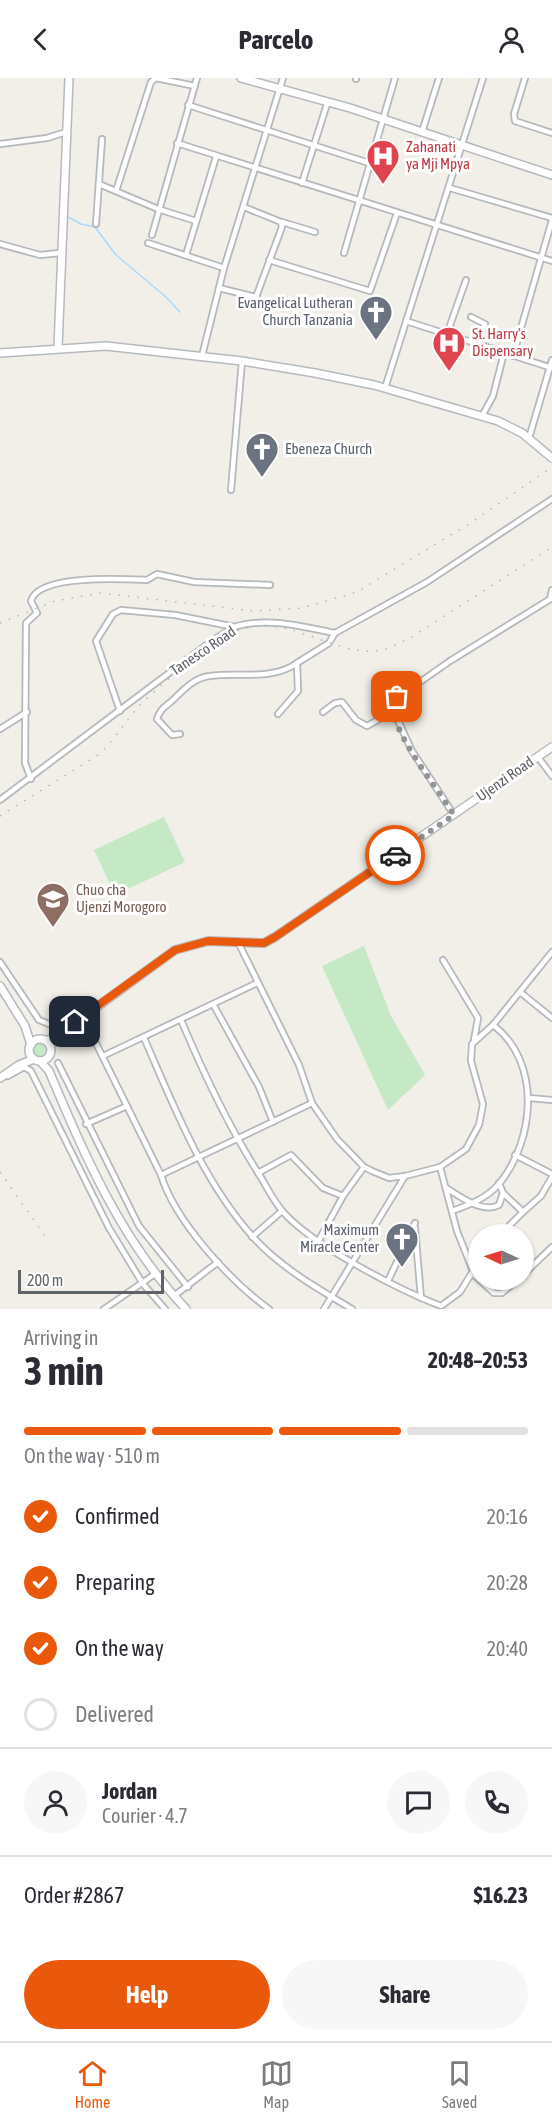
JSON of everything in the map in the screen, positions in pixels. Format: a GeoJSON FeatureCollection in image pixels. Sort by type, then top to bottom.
{"type":"FeatureCollection","features":[{"type":"Feature","properties":{"kind":"street"},"geometry":{"type":"LineString","coordinates":[[58,348],[60,253],[69,78]]}},
{"type":"Feature","properties":{"kind":"street"},"geometry":{"type":"LineString","coordinates":[[116,191],[151,82],[156,78],[195,86]]}},
{"type":"Feature","properties":{"kind":"street"},"geometry":{"type":"LineString","coordinates":[[152,235],[197,78]]}},
{"type":"Feature","properties":{"kind":"street"},"geometry":{"type":"LineString","coordinates":[[241,78],[327,104],[350,108],[552,176]]}},
{"type":"Feature","properties":{"kind":"street"},"geometry":{"type":"LineString","coordinates":[[202,356],[224,268],[283,78]]}},
{"type":"Feature","properties":{"kind":"street"},"geometry":{"type":"LineString","coordinates":[[344,253],[395,78]]}},
{"type":"Feature","properties":{"kind":"street"},"geometry":{"type":"LineString","coordinates":[[422,132],[439,78]]}},
{"type":"Feature","properties":{"kind":"street"},"geometry":{"type":"LineString","coordinates":[[385,388],[483,78]]}},
{"type":"Feature","properties":{"kind":"street"},"geometry":{"type":"LineString","coordinates":[[525,78],[514,114],[515,121],[552,133]]}},
{"type":"Feature","properties":{"kind":"street"},"geometry":{"type":"LineString","coordinates":[[302,183],[327,104]]}},
{"type":"Feature","properties":{"kind":"street"},"geometry":{"type":"LineString","coordinates":[[188,105],[369,163]]}},
{"type":"Feature","properties":{"kind":"street"},"geometry":{"type":"LineString","coordinates":[[0,144],[47,138],[66,132]]}},
{"type":"Feature","properties":{"kind":"street"},"geometry":{"type":"LineString","coordinates":[[96,224],[102,139]]}},
{"type":"Feature","properties":{"kind":"street"},"geometry":{"type":"LineString","coordinates":[[177,143],[552,261]]}},
{"type":"Feature","properties":{"kind":"street"},"geometry":{"type":"LineString","coordinates":[[186,255],[216,157]]}},
{"type":"Feature","properties":{"kind":"street"},"geometry":{"type":"LineString","coordinates":[[99,184],[158,209],[196,221]]}},
{"type":"Feature","properties":{"kind":"street"},"geometry":{"type":"LineString","coordinates":[[450,188],[552,219],[513,356]]}},
{"type":"Feature","properties":{"kind":"street"},"geometry":{"type":"LineString","coordinates":[[244,207],[315,232]]}},
{"type":"Feature","properties":{"kind":"street"},"geometry":{"type":"LineString","coordinates":[[269,260],[370,291],[397,213]]}},
{"type":"Feature","properties":{"kind":"street"},"geometry":{"type":"LineString","coordinates":[[219,288],[255,298],[282,222]]}},
{"type":"Feature","properties":{"kind":"street"},"geometry":{"type":"LineString","coordinates":[[148,243],[224,268]]}},
{"type":"Feature","properties":{"kind":"street"},"geometry":{"type":"LineString","coordinates":[[0,244],[40,255],[60,253]]}},
{"type":"Feature","properties":{"kind":"street"},"geometry":{"type":"LineString","coordinates":[[447,334],[465,280]]}},
{"type":"Feature","properties":{"kind":"street"},"geometry":{"type":"LineString","coordinates":[[471,317],[485,324],[479,344]]}},
{"type":"Feature","properties":{"kind":"street"},"geometry":{"type":"LineString","coordinates":[[406,321],[551,367]]}},
{"type":"Feature","properties":{"kind":"street"},"geometry":{"type":"LineString","coordinates":[[0,353],[106,346],[242,361],[327,375],[385,388],[482,416],[509,426],[529,438],[552,458]]}},
{"type":"Feature","properties":{"kind":"street"},"geometry":{"type":"LineString","coordinates":[[482,416],[493,396],[504,353]]}},
{"type":"Feature","properties":{"kind":"street"},"geometry":{"type":"LineString","coordinates":[[529,438],[552,360]]}},
{"type":"Feature","properties":{"kind":"street"},"geometry":{"type":"LineString","coordinates":[[231,490],[242,361]]}},
{"type":"Feature","properties":{"kind":"street"},"geometry":{"type":"LineString","coordinates":[[180,734],[172,735],[157,719],[162,708],[188,685],[208,675],[267,674],[291,668],[329,643],[335,633],[428,582],[552,499]]}},
{"type":"Feature","properties":{"kind":"street"},"geometry":{"type":"LineString","coordinates":[[31,779],[26,763],[26,623],[37,613],[31,601],[42,587],[56,582],[86,580],[147,580],[157,574],[194,582],[270,585]]}},
{"type":"Feature","properties":{"kind":"street"},"geometry":{"type":"LineString","coordinates":[[454,815],[412,751],[392,712],[390,703],[450,660],[551,599],[552,590]]}},
{"type":"Feature","properties":{"kind":"street"},"geometry":{"type":"LineString","coordinates":[[120,711],[96,641],[113,614],[121,610],[166,614],[235,627]]}},
{"type":"Feature","properties":{"kind":"street","name":"Tanesco Road"},"geometry":{"type":"LineString","coordinates":[[0,800],[31,779],[205,646],[235,627],[260,622],[284,623],[335,633]]}},
{"type":"Feature","properties":{"kind":"street"},"geometry":{"type":"LineString","coordinates":[[278,714],[298,691],[297,663]]}},
{"type":"Feature","properties":{"kind":"street"},"geometry":{"type":"LineString","coordinates":[[323,712],[335,703],[342,702],[356,720],[367,726],[392,712]]}},
{"type":"Feature","properties":{"kind":"street"},"geometry":{"type":"LineString","coordinates":[[0,729],[27,712]]}},
{"type":"Feature","properties":{"kind":"street","name":"Ujenzi Road"},"geometry":{"type":"LineString","coordinates":[[60,1034],[175,950],[208,941],[239,944],[264,943],[275,937],[552,747]]}},
{"type":"Feature","properties":{"kind":"street"},"geometry":{"type":"LineString","coordinates":[[538,757],[552,776]]}},
{"type":"Feature","properties":{"kind":"street"},"geometry":{"type":"LineString","coordinates":[[239,944],[299,1065],[312,1102],[333,1134],[364,1167],[389,1178],[440,1167],[465,1149],[479,1125],[483,1100],[472,1064],[472,1044],[478,1027],[478,1018],[443,960]]}},
{"type":"Feature","properties":{"kind":"street"},"geometry":{"type":"LineString","coordinates":[[472,1044],[493,1025],[552,952]]}},
{"type":"Feature","properties":{"kind":"street"},"geometry":{"type":"LineString","coordinates":[[0,962],[39,1020],[49,1024],[75,1022]]}},
{"type":"Feature","properties":{"kind":"street"},"geometry":{"type":"LineString","coordinates":[[103,1056],[257,983]]}},
{"type":"Feature","properties":{"kind":"street"},"geometry":{"type":"LineString","coordinates":[[0,986],[25,1026],[30,1049],[37,1060],[49,1071],[96,1179],[155,1274],[185,1309]]}},
{"type":"Feature","properties":{"kind":"street"},"geometry":{"type":"LineString","coordinates":[[520,992],[552,1018]]}},
{"type":"Feature","properties":{"kind":"street"},"geometry":{"type":"LineString","coordinates":[[213,1004],[259,1087],[273,1122]]}},
{"type":"Feature","properties":{"kind":"street"},"geometry":{"type":"LineString","coordinates":[[82,1017],[171,1199],[218,1262],[269,1309]]}},
{"type":"Feature","properties":{"kind":"street"},"geometry":{"type":"LineString","coordinates":[[181,1020],[206,1081],[237,1139],[282,1211],[319,1240],[351,1260],[441,1308],[460,1292],[468,1281]]}},
{"type":"Feature","properties":{"kind":"street"},"geometry":{"type":"LineString","coordinates":[[452,1211],[475,1204],[499,1184],[515,1155],[525,1125],[529,1098],[524,1070],[503,1035],[493,1025]]}},
{"type":"Feature","properties":{"kind":"street"},"geometry":{"type":"LineString","coordinates":[[25,1026],[43,1040],[50,1054]]}},
{"type":"Feature","properties":{"kind":"street"},"geometry":{"type":"LineString","coordinates":[[0,1079],[19,1065],[30,1049],[43,1040],[60,1034]]}},
{"type":"Feature","properties":{"kind":"street"},"geometry":{"type":"LineString","coordinates":[[49,1071],[50,1054],[60,1034]]}},
{"type":"Feature","properties":{"kind":"street"},"geometry":{"type":"LineString","coordinates":[[144,1038],[199,1157],[224,1199],[252,1237],[301,1278],[352,1309]]}},
{"type":"Feature","properties":{"kind":"street"},"geometry":{"type":"LineString","coordinates":[[19,1065],[50,1054]]}},
{"type":"Feature","properties":{"kind":"street"},"geometry":{"type":"LineString","coordinates":[[58,1063],[138,1226],[188,1287]]}},
{"type":"Feature","properties":{"kind":"street"},"geometry":{"type":"LineString","coordinates":[[0,1079],[24,1067],[31,1071],[112,1232],[143,1284],[165,1309]]}},
{"type":"Feature","properties":{"kind":"street"},"geometry":{"type":"LineString","coordinates":[[529,1098],[552,1100]]}},
{"type":"Feature","properties":{"kind":"street"},"geometry":{"type":"LineString","coordinates":[[161,1175],[312,1102]]}},
{"type":"Feature","properties":{"kind":"street"},"geometry":{"type":"LineString","coordinates":[[86,1124],[127,1106]]}},
{"type":"Feature","properties":{"kind":"street"},"geometry":{"type":"LineString","coordinates":[[258,1173],[291,1155],[323,1188],[343,1196]]}},
{"type":"Feature","properties":{"kind":"street"},"geometry":{"type":"LineString","coordinates":[[511,1224],[541,1196],[552,1176],[515,1155]]}},
{"type":"Feature","properties":{"kind":"street"},"geometry":{"type":"LineString","coordinates":[[319,1240],[343,1196],[364,1167]]}},
{"type":"Feature","properties":{"kind":"street"},"geometry":{"type":"LineString","coordinates":[[440,1167],[468,1259]]}},
{"type":"Feature","properties":{"kind":"street"},"geometry":{"type":"LineString","coordinates":[[324,1309],[351,1260],[405,1176]]}},
{"type":"Feature","properties":{"kind":"street"},"geometry":{"type":"LineString","coordinates":[[499,1184],[503,1193],[523,1212]]}},
{"type":"Feature","properties":{"kind":"street"},"geometry":{"type":"LineString","coordinates":[[446,1188],[475,1204],[496,1207],[503,1193]]}},
{"type":"Feature","properties":{"kind":"street"},"geometry":{"type":"LineString","coordinates":[[252,1237],[282,1211]]}},
{"type":"Feature","properties":{"kind":"street"},"geometry":{"type":"LineString","coordinates":[[112,1232],[123,1225]]}},
{"type":"Feature","properties":{"kind":"street"},"geometry":{"type":"LineString","coordinates":[[388,1281],[415,1226],[421,1298]]}},
{"type":"Feature","properties":{"kind":"street"},"geometry":{"type":"LineString","coordinates":[[534,1265],[552,1247]]}},
{"type":"Feature","properties":{"kind":"street"},"geometry":{"type":"LineString","coordinates":[[174,1296],[218,1262]]}},
{"type":"Feature","properties":{"kind":"street"},"geometry":{"type":"LineString","coordinates":[[104,1309],[155,1274]]}},
{"type":"Feature","properties":{"kind":"street"},"geometry":{"type":"LineString","coordinates":[[491,1290],[494,1293],[502,1293],[505,1290]]}},
{"type":"Feature","properties":{"kind":"green space"},"geometry":{"type":"Polygon","coordinates":[[[164,817],[185,862],[115,895],[94,850],[164,817]]]}},
{"type":"Feature","properties":{"kind":"green space"},"geometry":{"type":"Polygon","coordinates":[[[364,946],[391,1016],[425,1075],[388,1110],[322,966],[364,946]]]}},
{"type":"Feature","properties":{"kind":"green space"},"geometry":{"type":"Polygon","coordinates":[[[40,1042],[46,1045],[49,1051],[46,1057],[40,1060],[34,1057],[31,1051],[34,1045],[40,1042]]]}},
{"type":"Feature","properties":{"kind":"waterway"},"geometry":{"type":"LineString","coordinates":[[66,216],[81,224],[95,227],[116,255],[166,297],[180,312]]}},
{"type":"Feature","properties":{"kind":"railway"},"geometry":{"type":"LineString","coordinates":[[0,623],[55,601],[100,593],[254,611],[302,608],[357,592],[472,522],[552,467]]}},
{"type":"Feature","properties":{"kind":"railway"},"geometry":{"type":"LineString","coordinates":[[0,816],[98,755],[152,694],[190,661],[231,633],[262,626],[281,628],[354,650],[372,651],[389,648],[410,638],[552,547]]}},
{"type":"Feature","properties":{"kind":"railway"},"geometry":{"type":"LineString","coordinates":[[0,1172],[47,1239]]}},
{"type":"Feature","properties":{"kind":"way so far"},"geometry":{"type":"LineString","coordinates":[[395,855],[454,815],[412,751],[394,718],[390,703],[397,697]]}},
{"type":"Feature","properties":{"kind":"place","name":"Zahanati ya Mji Mpya"},"geometry":{"type":"Point","coordinates":[383,185]}},
{"type":"Feature","properties":{"kind":"place","name":"Evangelical Lutheran Church Tanzania"},"geometry":{"type":"Point","coordinates":[376,341]}},
{"type":"Feature","properties":{"kind":"place","name":"St. Harry's Dispensary"},"geometry":{"type":"Point","coordinates":[449,372]}},
{"type":"Feature","properties":{"kind":"place","name":"Ebeneza Church"},"geometry":{"type":"Point","coordinates":[262,478]}},
{"type":"Feature","properties":{"kind":"place","name":"Chuo cha Ujenzi Morogoro"},"geometry":{"type":"Point","coordinates":[53,928]}},
{"type":"Feature","properties":{"kind":"place","name":"Maximum Miracle Center"},"geometry":{"type":"Point","coordinates":[402,1268]}},
{"type":"Feature","properties":{"kind":"route"},"geometry":{"type":"LineString","coordinates":[[75,1022],[175,950],[190,944],[208,941],[239,944],[264,943],[395,855]]}}]}
